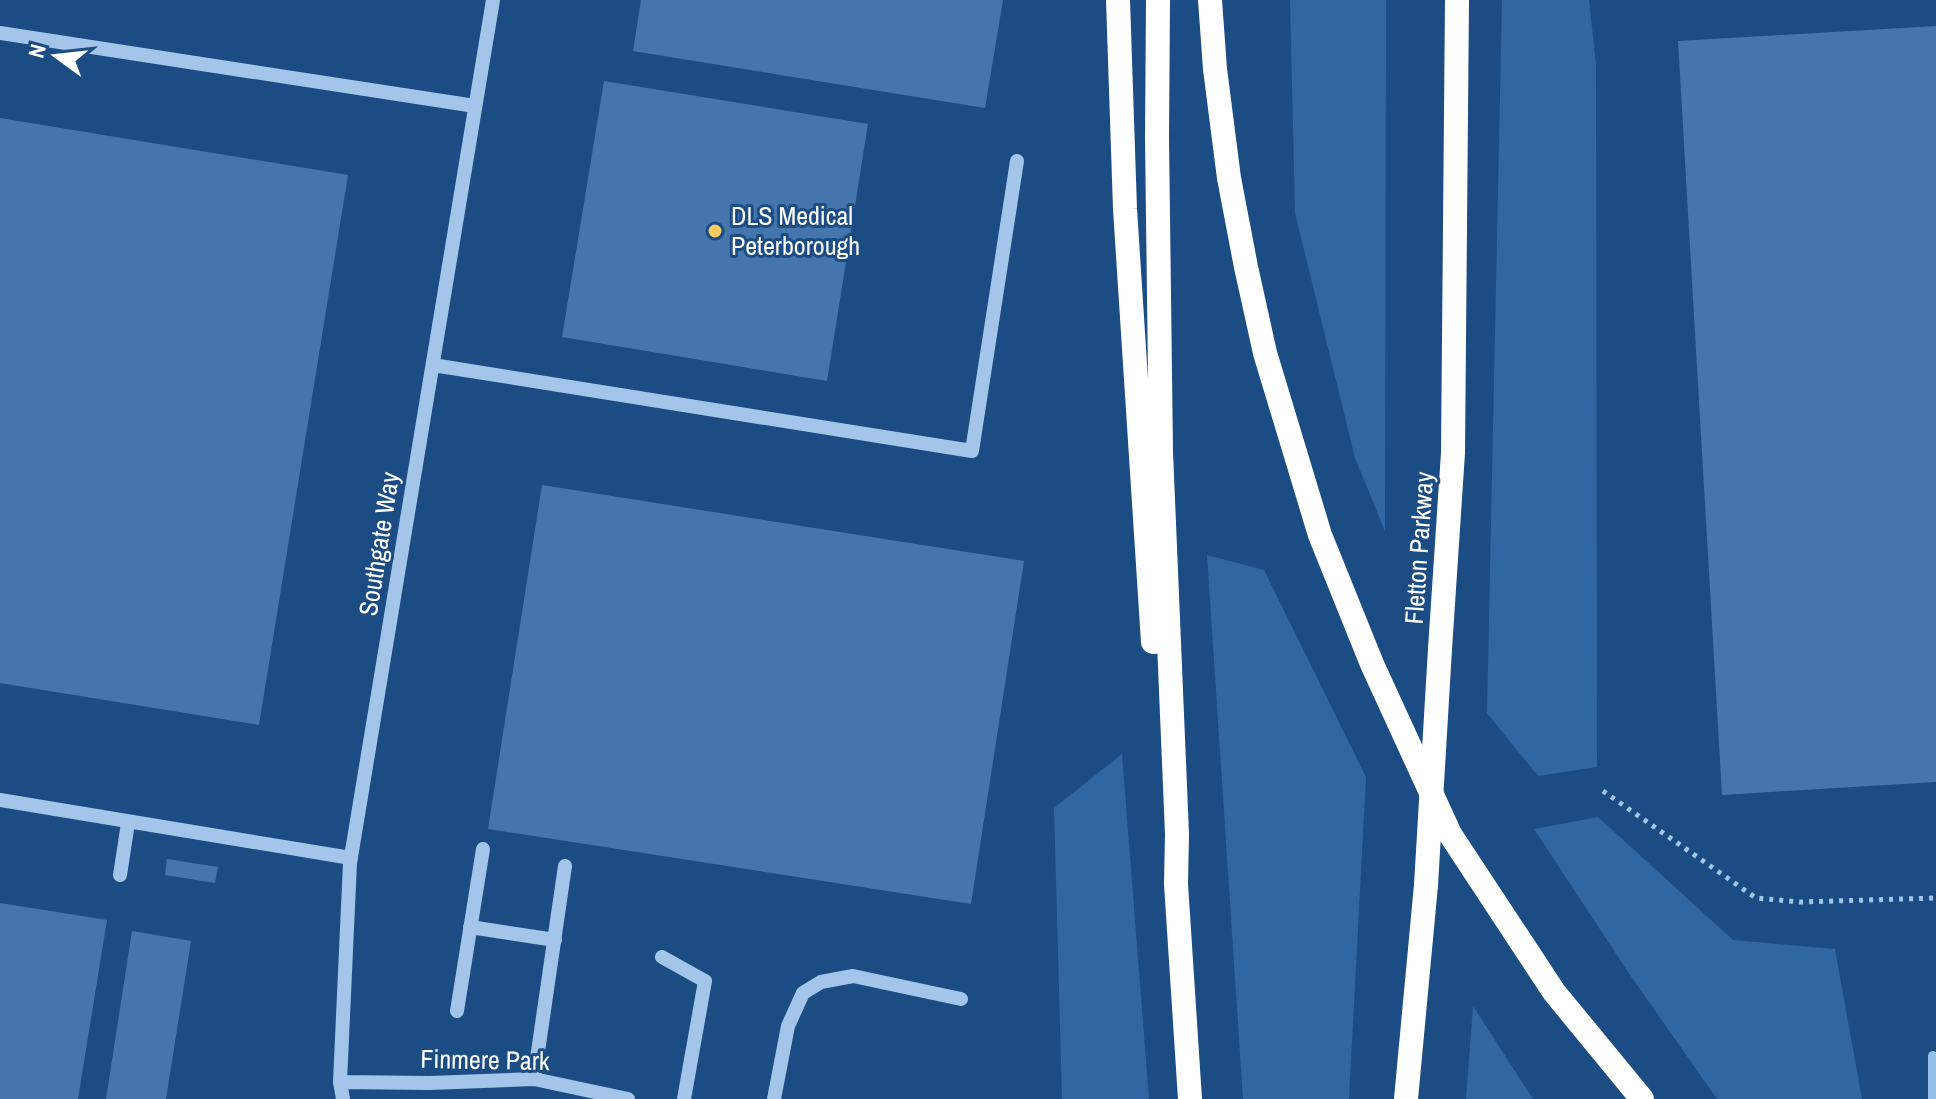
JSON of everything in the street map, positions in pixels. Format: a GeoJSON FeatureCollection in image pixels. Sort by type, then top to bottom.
{"type":"FeatureCollection","features":[{"type":"Feature","properties":{"kind":"highway"},"geometry":{"type":"LineString","coordinates":[[1118,0],[1125,209],[1149,587],[1176,884],[1190,1099]]}},
{"type":"Feature","properties":{"kind":"highway"},"geometry":{"type":"LineString","coordinates":[[1158,0],[1161,452],[1177,834],[1176,884]]}},
{"type":"Feature","properties":{"kind":"highway"},"geometry":{"type":"LineString","coordinates":[[1210,0],[1225,147],[1246,267],[1265,353],[1320,535],[1372,664],[1450,834],[1554,992],[1642,1099]]}},
{"type":"Feature","properties":{"kind":"highway","name":"Fletton Parkway"},"geometry":{"type":"LineString","coordinates":[[1406,1099],[1426,885],[1453,453],[1457,0]]}},
{"type":"Feature","properties":{"kind":"street","name":"Southgate Way"},"geometry":{"type":"LineString","coordinates":[[343,1099],[340,1082],[351,858],[493,0]]}},
{"type":"Feature","properties":{"kind":"street"},"geometry":{"type":"LineString","coordinates":[[0,33],[475,106]]}},
{"type":"Feature","properties":{"kind":"street"},"geometry":{"type":"LineString","coordinates":[[433,365],[972,451],[1017,161]]}},
{"type":"Feature","properties":{"kind":"street"},"geometry":{"type":"LineString","coordinates":[[0,800],[351,858]]}},
{"type":"Feature","properties":{"kind":"street"},"geometry":{"type":"LineString","coordinates":[[120,875],[128,823]]}},
{"type":"Feature","properties":{"kind":"street"},"geometry":{"type":"LineString","coordinates":[[457,1011],[483,849]]}},
{"type":"Feature","properties":{"kind":"street"},"geometry":{"type":"LineString","coordinates":[[534,1079],[565,866]]}},
{"type":"Feature","properties":{"kind":"street"},"geometry":{"type":"LineString","coordinates":[[470,927],[555,940]]}},
{"type":"Feature","properties":{"kind":"street"},"geometry":{"type":"LineString","coordinates":[[662,957],[705,981],[684,1099]]}},
{"type":"Feature","properties":{"kind":"street"},"geometry":{"type":"LineString","coordinates":[[774,1099],[788,1026],[803,993],[821,982],[853,976],[961,999]]}},
{"type":"Feature","properties":{"kind":"street","name":"Finmere Park"},"geometry":{"type":"LineString","coordinates":[[340,1082],[534,1079],[628,1099]]}},
{"type":"Feature","properties":{"kind":"path"},"geometry":{"type":"LineString","coordinates":[[1603,791],[1756,898],[1800,902],[1936,898]]}},
{"type":"Feature","properties":{"kind":"shaded area"},"geometry":{"type":"Polygon","coordinates":[[[1290,0],[1386,0],[1385,531],[1355,458],[1295,213],[1290,0]]]}},
{"type":"Feature","properties":{"kind":"shaded area"},"geometry":{"type":"Polygon","coordinates":[[[1502,0],[1589,0],[1596,64],[1597,767],[1538,776],[1487,713],[1502,0]]]}},
{"type":"Feature","properties":{"kind":"shaded area"},"geometry":{"type":"Polygon","coordinates":[[[1207,555],[1264,570],[1366,777],[1349,1099],[1243,1099],[1207,555]]]}},
{"type":"Feature","properties":{"kind":"shaded area"},"geometry":{"type":"Polygon","coordinates":[[[1122,754],[1149,1099],[1062,1099],[1054,808],[1122,754]]]}},
{"type":"Feature","properties":{"kind":"shaded area"},"geometry":{"type":"Polygon","coordinates":[[[1598,817],[1733,940],[1835,949],[1862,1099],[1717,1099],[1628,972],[1534,829],[1598,817]]]}},
{"type":"Feature","properties":{"kind":"shaded area"},"geometry":{"type":"Polygon","coordinates":[[[1473,1006],[1533,1099],[1466,1099],[1473,1006]]]}},
{"type":"Feature","properties":{"kind":"building"},"geometry":{"type":"Polygon","coordinates":[[[641,0],[1003,0],[985,108],[633,51],[641,0]]]}},
{"type":"Feature","properties":{"kind":"building"},"geometry":{"type":"Polygon","coordinates":[[[1936,26],[1936,782],[1722,795],[1678,41],[1936,26]]]}},
{"type":"Feature","properties":{"kind":"building","name":"DLS Medical Peterborough"},"geometry":{"type":"Polygon","coordinates":[[[604,81],[868,124],[827,381],[562,337],[604,81]]]}},
{"type":"Feature","properties":{"kind":"building"},"geometry":{"type":"Polygon","coordinates":[[[0,118],[348,175],[259,725],[0,683],[0,118]]]}},
{"type":"Feature","properties":{"kind":"building"},"geometry":{"type":"Polygon","coordinates":[[[542,485],[1024,561],[971,904],[488,829],[542,485]]]}},
{"type":"Feature","properties":{"kind":"building"},"geometry":{"type":"Polygon","coordinates":[[[167,859],[218,867],[215,883],[165,875],[167,859]]]}},
{"type":"Feature","properties":{"kind":"building"},"geometry":{"type":"Polygon","coordinates":[[[0,903],[107,920],[78,1099],[0,1099],[0,903]]]}},
{"type":"Feature","properties":{"kind":"building"},"geometry":{"type":"Polygon","coordinates":[[[132,931],[191,941],[166,1099],[106,1099],[132,931]]]}},
{"type":"Feature","properties":{"kind":"waterway"},"geometry":{"type":"LineString","coordinates":[[1933,1056],[1933,1099]]}},
{"type":"Feature","properties":{"kind":"place","name":"DLS Medical Peterborough"},"geometry":{"type":"Point","coordinates":[715,231]}}]}
